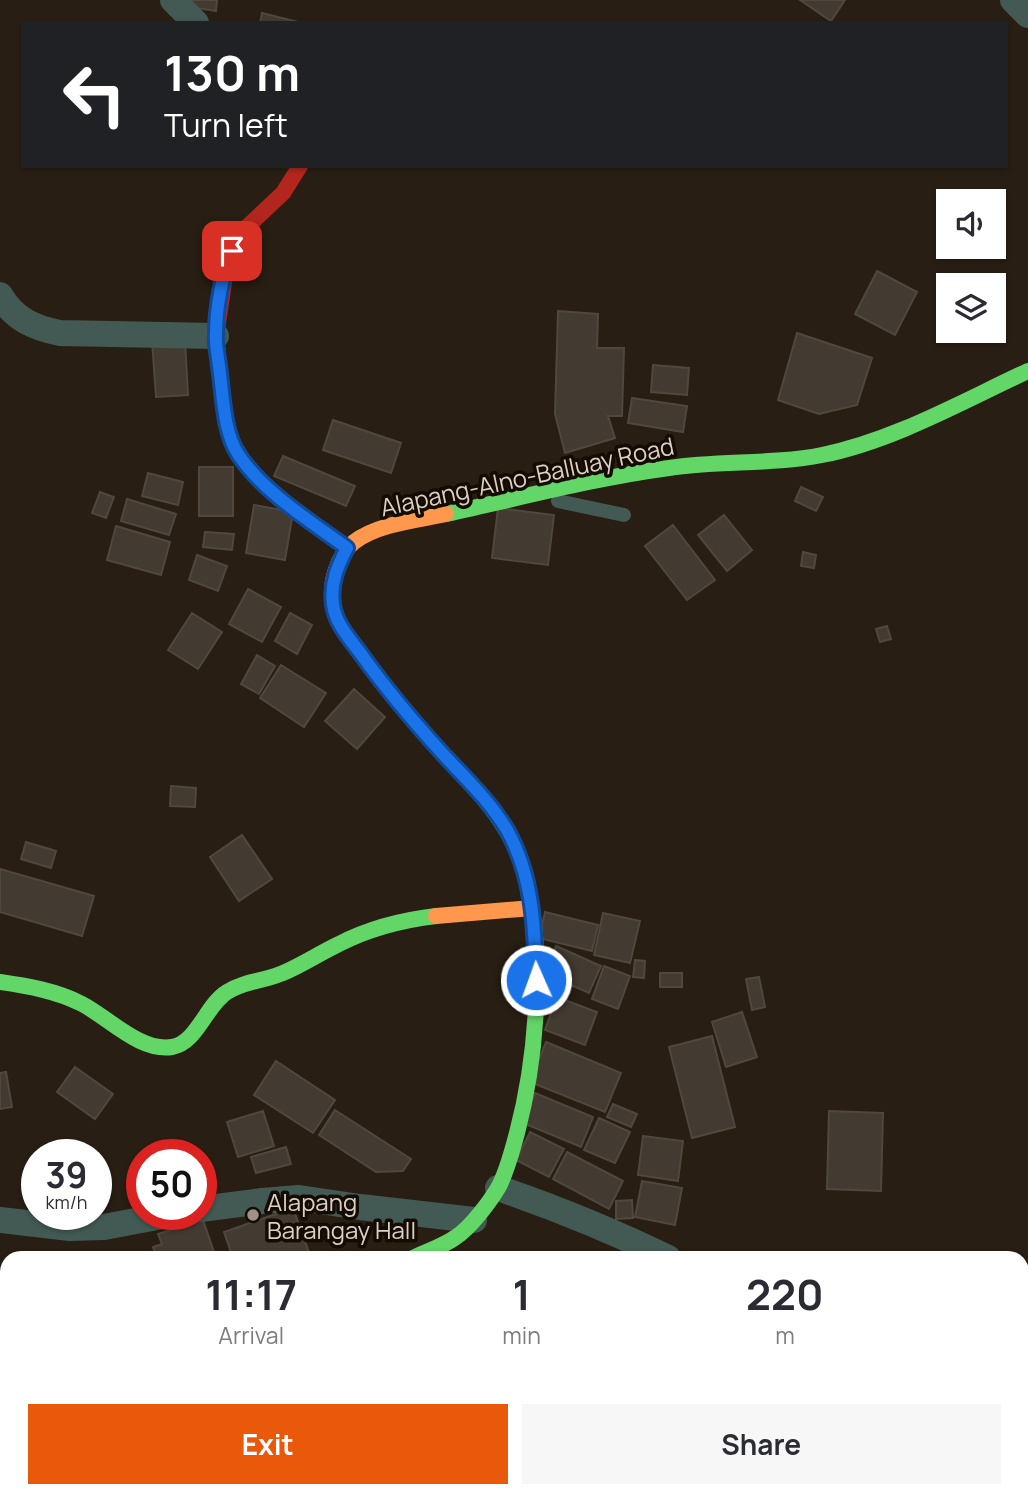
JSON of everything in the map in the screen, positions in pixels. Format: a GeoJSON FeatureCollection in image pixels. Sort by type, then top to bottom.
{"type":"FeatureCollection","features":[{"type":"Feature","properties":{"kind":"main road"},"geometry":{"type":"LineString","coordinates":[[299,168],[283,193],[248,226],[232,251],[223,277],[215,336],[229,434],[237,452],[250,470],[290,506],[347,548],[338,565],[333,584],[333,605],[342,628],[401,708],[482,795],[507,831],[523,866],[532,908],[537,1004],[523,1110],[510,1158],[498,1188],[474,1220],[457,1237],[428,1251]]}},
{"type":"Feature","properties":{"kind":"main road","name":"Alapang-Alno-Balluay Road"},"geometry":{"type":"LineString","coordinates":[[347,548],[356,540],[391,526],[635,473],[673,467],[822,455],[866,443],[914,424],[1028,371]]}},
{"type":"Feature","properties":{"kind":"main road"},"geometry":{"type":"LineString","coordinates":[[0,982],[51,992],[80,1003],[142,1041],[173,1047],[193,1033],[225,993],[282,973],[358,936],[393,923],[430,916],[532,908]]}},
{"type":"Feature","properties":{"kind":"street"},"geometry":{"type":"LineString","coordinates":[[173,0],[194,21]]}},
{"type":"Feature","properties":{"kind":"street"},"geometry":{"type":"LineString","coordinates":[[1013,0],[1028,15]]}},
{"type":"Feature","properties":{"kind":"street"},"geometry":{"type":"LineString","coordinates":[[0,295],[19,317],[41,330],[60,333],[215,336]]}},
{"type":"Feature","properties":{"kind":"street"},"geometry":{"type":"LineString","coordinates":[[498,1188],[577,1217],[654,1251]]}},
{"type":"Feature","properties":{"kind":"street"},"geometry":{"type":"LineString","coordinates":[[217,1207],[299,1198],[360,1208],[474,1220]]}},
{"type":"Feature","properties":{"kind":"street"},"geometry":{"type":"LineString","coordinates":[[0,1220],[70,1228],[104,1227],[126,1223]]}},
{"type":"Feature","properties":{"kind":"lane"},"geometry":{"type":"LineString","coordinates":[[522,496],[624,515]]}},
{"type":"Feature","properties":{"kind":"building"},"geometry":{"type":"Polygon","coordinates":[[[192,0],[217,0],[216,11],[191,7],[192,0]]]}},
{"type":"Feature","properties":{"kind":"building"},"geometry":{"type":"Polygon","coordinates":[[[800,0],[845,0],[831,21],[800,0]]]}},
{"type":"Feature","properties":{"kind":"building"},"geometry":{"type":"Polygon","coordinates":[[[262,13],[294,21],[260,21],[262,13]]]}},
{"type":"Feature","properties":{"kind":"building"},"geometry":{"type":"Polygon","coordinates":[[[877,271],[917,292],[895,335],[855,314],[877,271]]]}},
{"type":"Feature","properties":{"kind":"building"},"geometry":{"type":"Polygon","coordinates":[[[558,311],[598,314],[597,348],[624,348],[622,416],[608,416],[615,438],[565,453],[555,414],[558,311]]]}},
{"type":"Feature","properties":{"kind":"building"},"geometry":{"type":"Polygon","coordinates":[[[797,333],[872,358],[857,405],[819,414],[778,400],[797,333]]]}},
{"type":"Feature","properties":{"kind":"building"},"geometry":{"type":"Polygon","coordinates":[[[185,340],[188,395],[156,397],[152,341],[185,340]]]}},
{"type":"Feature","properties":{"kind":"building"},"geometry":{"type":"Polygon","coordinates":[[[653,365],[689,368],[687,395],[651,392],[653,365]]]}},
{"type":"Feature","properties":{"kind":"building"},"geometry":{"type":"Polygon","coordinates":[[[632,398],[687,406],[683,432],[628,423],[632,398]]]}},
{"type":"Feature","properties":{"kind":"building"},"geometry":{"type":"Polygon","coordinates":[[[333,420],[401,443],[391,473],[323,450],[333,420]]]}},
{"type":"Feature","properties":{"kind":"building"},"geometry":{"type":"Polygon","coordinates":[[[283,456],[355,486],[346,506],[274,476],[283,456]]]}},
{"type":"Feature","properties":{"kind":"building"},"geometry":{"type":"Polygon","coordinates":[[[199,467],[233,467],[233,516],[199,516],[199,467]]]}},
{"type":"Feature","properties":{"kind":"building"},"geometry":{"type":"Polygon","coordinates":[[[148,473],[183,482],[178,505],[142,496],[148,473]]]}},
{"type":"Feature","properties":{"kind":"building"},"geometry":{"type":"Polygon","coordinates":[[[801,487],[823,497],[816,511],[795,501],[801,487]]]}},
{"type":"Feature","properties":{"kind":"building"},"geometry":{"type":"Polygon","coordinates":[[[100,492],[114,497],[106,518],[92,513],[100,492]]]}},
{"type":"Feature","properties":{"kind":"building"},"geometry":{"type":"Polygon","coordinates":[[[127,499],[176,514],[169,535],[121,521],[127,499]]]}},
{"type":"Feature","properties":{"kind":"building"},"geometry":{"type":"Polygon","coordinates":[[[254,505],[293,512],[285,560],[246,553],[254,505]]]}},
{"type":"Feature","properties":{"kind":"building"},"geometry":{"type":"Polygon","coordinates":[[[498,508],[554,515],[548,565],[492,558],[498,508]]]}},
{"type":"Feature","properties":{"kind":"building"},"geometry":{"type":"Polygon","coordinates":[[[724,515],[752,550],[727,571],[698,535],[724,515]]]}},
{"type":"Feature","properties":{"kind":"building"},"geometry":{"type":"Polygon","coordinates":[[[673,525],[715,580],[687,600],[645,546],[673,525]]]}},
{"type":"Feature","properties":{"kind":"building"},"geometry":{"type":"Polygon","coordinates":[[[116,526],[170,542],[161,575],[107,560],[116,526]]]}},
{"type":"Feature","properties":{"kind":"building"},"geometry":{"type":"Polygon","coordinates":[[[205,532],[234,534],[232,550],[203,547],[205,532]]]}},
{"type":"Feature","properties":{"kind":"building"},"geometry":{"type":"Polygon","coordinates":[[[803,552],[816,555],[814,568],[801,566],[803,552]]]}},
{"type":"Feature","properties":{"kind":"building"},"geometry":{"type":"Polygon","coordinates":[[[197,555],[227,566],[218,591],[189,580],[197,555]]]}},
{"type":"Feature","properties":{"kind":"building"},"geometry":{"type":"Polygon","coordinates":[[[248,589],[281,607],[262,642],[229,624],[248,589]]]}},
{"type":"Feature","properties":{"kind":"building"},"geometry":{"type":"Polygon","coordinates":[[[192,613],[222,632],[198,669],[168,650],[192,613]]]}},
{"type":"Feature","properties":{"kind":"building"},"geometry":{"type":"Polygon","coordinates":[[[290,613],[312,625],[297,654],[275,641],[290,613]]]}},
{"type":"Feature","properties":{"kind":"building"},"geometry":{"type":"Polygon","coordinates":[[[887,626],[891,639],[880,642],[876,629],[887,626]]]}},
{"type":"Feature","properties":{"kind":"building"},"geometry":{"type":"Polygon","coordinates":[[[257,655],[275,666],[259,694],[241,684],[257,655]]]}},
{"type":"Feature","properties":{"kind":"building"},"geometry":{"type":"Polygon","coordinates":[[[281,665],[326,693],[304,727],[260,698],[281,665]]]}},
{"type":"Feature","properties":{"kind":"building"},"geometry":{"type":"Polygon","coordinates":[[[354,689],[385,717],[357,749],[325,721],[354,689]]]}},
{"type":"Feature","properties":{"kind":"building"},"geometry":{"type":"Polygon","coordinates":[[[171,786],[196,788],[195,807],[170,806],[171,786]]]}},
{"type":"Feature","properties":{"kind":"building"},"geometry":{"type":"Polygon","coordinates":[[[242,835],[272,879],[239,901],[210,857],[242,835]]]}},
{"type":"Feature","properties":{"kind":"building"},"geometry":{"type":"Polygon","coordinates":[[[26,842],[56,851],[51,868],[21,859],[26,842]]]}},
{"type":"Feature","properties":{"kind":"building"},"geometry":{"type":"Polygon","coordinates":[[[0,869],[94,896],[82,936],[0,912],[0,869]]]}},
{"type":"Feature","properties":{"kind":"building"},"geometry":{"type":"Polygon","coordinates":[[[545,912],[598,925],[592,951],[539,938],[545,912]]]}},
{"type":"Feature","properties":{"kind":"building"},"geometry":{"type":"Polygon","coordinates":[[[603,913],[640,921],[630,963],[594,955],[603,913]]]}},
{"type":"Feature","properties":{"kind":"building"},"geometry":{"type":"Polygon","coordinates":[[[556,946],[601,966],[589,993],[543,973],[556,946]]]}},
{"type":"Feature","properties":{"kind":"building"},"geometry":{"type":"Polygon","coordinates":[[[635,960],[645,961],[644,978],[633,977],[635,960]]]}},
{"type":"Feature","properties":{"kind":"building"},"geometry":{"type":"Polygon","coordinates":[[[604,966],[630,976],[618,1009],[592,999],[604,966]]]}},
{"type":"Feature","properties":{"kind":"building"},"geometry":{"type":"Polygon","coordinates":[[[660,973],[682,973],[682,987],[660,987],[660,973]]]}},
{"type":"Feature","properties":{"kind":"building"},"geometry":{"type":"Polygon","coordinates":[[[759,977],[765,1007],[752,1010],[746,979],[759,977]]]}},
{"type":"Feature","properties":{"kind":"building"},"geometry":{"type":"Polygon","coordinates":[[[557,997],[597,1012],[585,1045],[545,1030],[557,997]]]}},
{"type":"Feature","properties":{"kind":"building"},"geometry":{"type":"Polygon","coordinates":[[[742,1012],[757,1057],[726,1067],[712,1022],[742,1012]]]}},
{"type":"Feature","properties":{"kind":"building"},"geometry":{"type":"Polygon","coordinates":[[[712,1036],[735,1127],[692,1138],[669,1047],[712,1036]]]}},
{"type":"Feature","properties":{"kind":"building"},"geometry":{"type":"Polygon","coordinates":[[[546,1042],[621,1073],[605,1112],[530,1082],[546,1042]]]}},
{"type":"Feature","properties":{"kind":"building"},"geometry":{"type":"Polygon","coordinates":[[[276,1061],[335,1100],[313,1133],[254,1095],[276,1061]]]}},
{"type":"Feature","properties":{"kind":"building"},"geometry":{"type":"Polygon","coordinates":[[[75,1067],[113,1094],[95,1119],[57,1092],[75,1067]]]}},
{"type":"Feature","properties":{"kind":"building"},"geometry":{"type":"Polygon","coordinates":[[[6,1072],[12,1107],[0,1109],[0,1073],[6,1072]]]}},
{"type":"Feature","properties":{"kind":"building"},"geometry":{"type":"Polygon","coordinates":[[[535,1093],[593,1117],[581,1147],[523,1123],[535,1093]]]}},
{"type":"Feature","properties":{"kind":"building"},"geometry":{"type":"Polygon","coordinates":[[[613,1104],[637,1114],[631,1127],[607,1117],[613,1104]]]}},
{"type":"Feature","properties":{"kind":"building"},"geometry":{"type":"Polygon","coordinates":[[[335,1110],[411,1159],[403,1171],[376,1172],[319,1135],[335,1110]]]}},
{"type":"Feature","properties":{"kind":"building"},"geometry":{"type":"Polygon","coordinates":[[[263,1111],[274,1146],[238,1157],[227,1122],[263,1111]]]}},
{"type":"Feature","properties":{"kind":"building"},"geometry":{"type":"Polygon","coordinates":[[[829,1111],[883,1113],[881,1191],[827,1189],[829,1111]]]}},
{"type":"Feature","properties":{"kind":"building"},"geometry":{"type":"Polygon","coordinates":[[[599,1118],[630,1132],[615,1163],[584,1150],[599,1118]]]}},
{"type":"Feature","properties":{"kind":"building"},"geometry":{"type":"Polygon","coordinates":[[[530,1132],[564,1149],[549,1177],[516,1160],[530,1132]]]}},
{"type":"Feature","properties":{"kind":"building"},"geometry":{"type":"Polygon","coordinates":[[[643,1136],[683,1141],[678,1181],[638,1175],[643,1136]]]}},
{"type":"Feature","properties":{"kind":"building"},"geometry":{"type":"Polygon","coordinates":[[[286,1147],[291,1164],[256,1173],[251,1157],[286,1147]]]}},
{"type":"Feature","properties":{"kind":"building"},"geometry":{"type":"Polygon","coordinates":[[[567,1152],[623,1181],[609,1209],[553,1179],[567,1152]]]}},
{"type":"Feature","properties":{"kind":"building"},"geometry":{"type":"Polygon","coordinates":[[[642,1181],[682,1188],[675,1225],[635,1217],[642,1181]]]}},
{"type":"Feature","properties":{"kind":"building"},"geometry":{"type":"Polygon","coordinates":[[[632,1200],[633,1218],[616,1219],[616,1201],[632,1200]]]}},
{"type":"Feature","properties":{"kind":"building"},"geometry":{"type":"Polygon","coordinates":[[[293,1208],[309,1251],[231,1251],[224,1232],[293,1208]]]}},
{"type":"Feature","properties":{"kind":"building"},"geometry":{"type":"Polygon","coordinates":[[[171,1230],[206,1230],[214,1251],[154,1251],[153,1247],[162,1244],[158,1234],[171,1230]]]}},
{"type":"Feature","properties":{"kind":"traffic: fast"},"geometry":{"type":"LineString","coordinates":[[446,514],[641,472],[803,458],[849,449],[927,419],[1028,371]]}},
{"type":"Feature","properties":{"kind":"traffic: fast"},"geometry":{"type":"LineString","coordinates":[[428,1251],[461,1233],[498,1188],[517,1133],[530,1069],[537,967],[531,900],[521,861],[494,812]]}},
{"type":"Feature","properties":{"kind":"traffic: fast"},"geometry":{"type":"LineString","coordinates":[[0,982],[63,996],[82,1004],[137,1039],[160,1047],[172,1047],[188,1039],[220,998],[234,988],[283,973],[374,929],[436,916]]}},
{"type":"Feature","properties":{"kind":"traffic: slow"},"geometry":{"type":"LineString","coordinates":[[217,346],[225,411],[236,449],[247,465],[279,497],[347,548]]}},
{"type":"Feature","properties":{"kind":"traffic: slow"},"geometry":{"type":"LineString","coordinates":[[446,514],[386,527],[354,542],[339,562],[332,589],[333,605],[345,632],[381,681],[494,812]]}},
{"type":"Feature","properties":{"kind":"traffic: slow"},"geometry":{"type":"LineString","coordinates":[[436,916],[532,908]]}},
{"type":"Feature","properties":{"kind":"traffic: jam"},"geometry":{"type":"LineString","coordinates":[[217,346],[216,336],[227,263],[248,226],[283,193],[299,168]]}},
{"type":"Feature","properties":{"kind":"place","name":"Alapang Barangay Hall"},"geometry":{"type":"Point","coordinates":[253,1215]}},
{"type":"Feature","properties":{"kind":"route"},"geometry":{"type":"LineString","coordinates":[[232,251],[223,277],[215,336],[229,434],[237,452],[250,470],[290,506],[347,548],[338,565],[333,584],[333,605],[342,628],[401,708],[482,795],[507,831],[523,866],[532,908],[536,980]]}}]}
